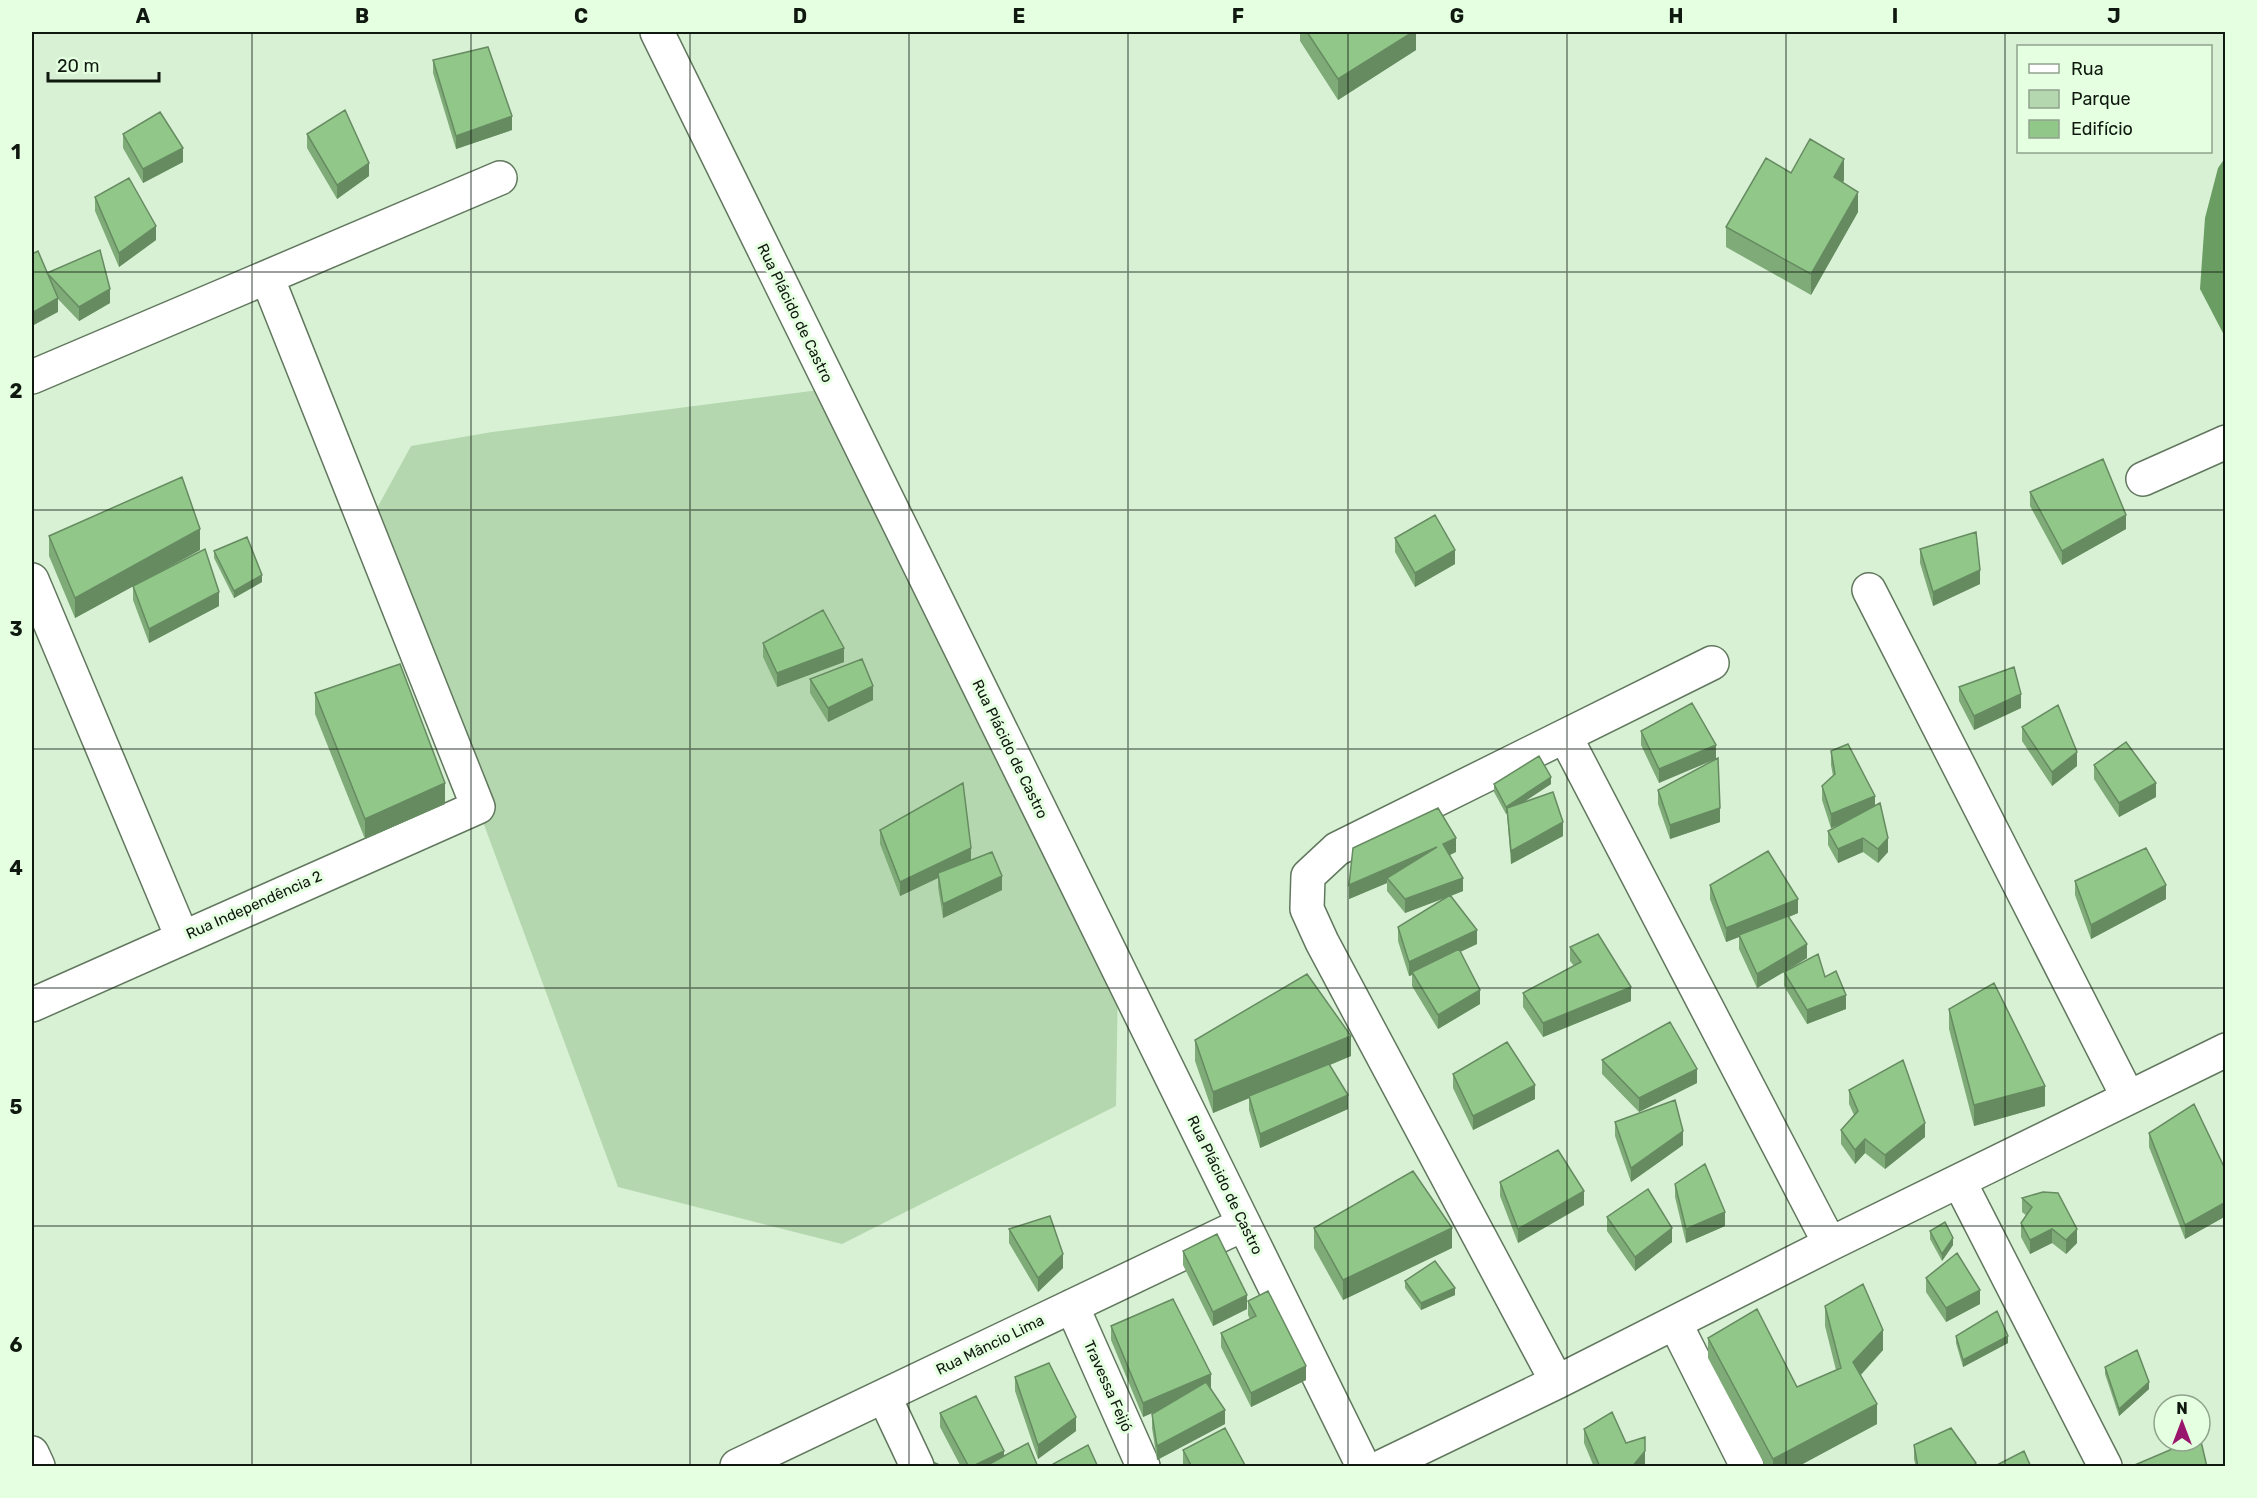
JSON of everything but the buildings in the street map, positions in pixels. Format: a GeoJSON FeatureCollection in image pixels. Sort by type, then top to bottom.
{"type":"FeatureCollection","features":[{"type":"Feature","properties":{"kind":"street","name":"Rua Plácido de Castro"},"geometry":{"type":"LineString","coordinates":[[657,32],[1363,1467]]}},
{"type":"Feature","properties":{"kind":"street"},"geometry":{"type":"LineString","coordinates":[[32,377],[500,178]]}},
{"type":"Feature","properties":{"kind":"street","name":"Rua Independência 2"},"geometry":{"type":"LineString","coordinates":[[32,1005],[478,807],[267,277]]}},
{"type":"Feature","properties":{"kind":"street"},"geometry":{"type":"LineString","coordinates":[[2143,479],[2226,442]]}},
{"type":"Feature","properties":{"kind":"street"},"geometry":{"type":"LineString","coordinates":[[32,580],[182,937]]}},
{"type":"Feature","properties":{"kind":"street"},"geometry":{"type":"LineString","coordinates":[[1869,590],[2128,1098]]}},
{"type":"Feature","properties":{"kind":"street"},"geometry":{"type":"LineString","coordinates":[[1557,1382],[1328,952],[1307,909],[1308,876],[1337,849],[1712,663]]}},
{"type":"Feature","properties":{"kind":"street"},"geometry":{"type":"LineString","coordinates":[[1565,736],[1830,1244]]}},
{"type":"Feature","properties":{"kind":"street"},"geometry":{"type":"LineString","coordinates":[[1383,1467],[2226,1050]]}},
{"type":"Feature","properties":{"kind":"street"},"geometry":{"type":"LineString","coordinates":[[1959,1181],[2105,1467]]}},
{"type":"Feature","properties":{"kind":"street","name":"Rua Mâncio Lima"},"geometry":{"type":"LineString","coordinates":[[737,1467],[1244,1224]]}},
{"type":"Feature","properties":{"kind":"street","name":"Travessa Feijó"},"geometry":{"type":"LineString","coordinates":[[1072,1306],[1143,1467]]}},
{"type":"Feature","properties":{"kind":"street"},"geometry":{"type":"LineString","coordinates":[[1675,1323],[1747,1467]]}},
{"type":"Feature","properties":{"kind":"street"},"geometry":{"type":"LineString","coordinates":[[884,1396],[916,1467]]}},
{"type":"Feature","properties":{"kind":"street"},"geometry":{"type":"LineString","coordinates":[[32,1453],[38,1467]]}},
{"type":"Feature","properties":{"kind":"green space"},"geometry":{"type":"Polygon","coordinates":[[[819,390],[1118,975],[1116,1106],[842,1244],[618,1187],[442,711],[376,510],[411,446],[492,432],[819,390]]]}},
{"type":"Feature","properties":{"kind":"shaded area"},"geometry":{"type":"Polygon","coordinates":[[[2225,158],[2226,335],[2224,335],[2200,289],[2205,218],[2218,168],[2225,158]]]}}]}
